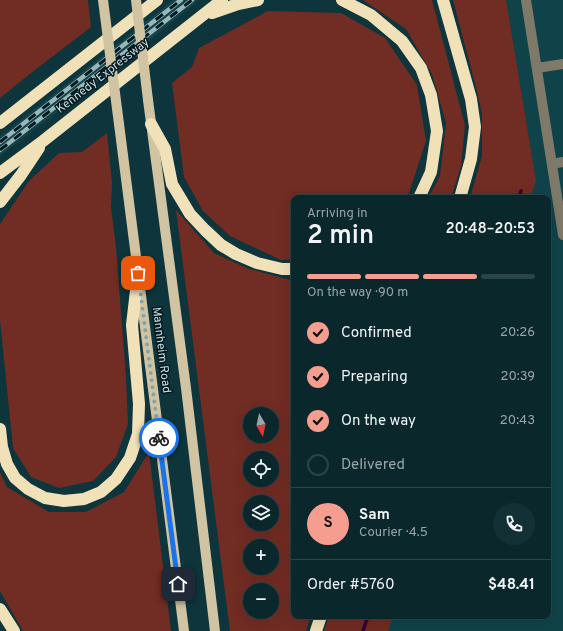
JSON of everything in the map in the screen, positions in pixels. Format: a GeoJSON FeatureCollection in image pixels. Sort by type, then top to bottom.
{"type":"FeatureCollection","features":[{"type":"Feature","properties":{"kind":"highway"},"geometry":{"type":"LineString","coordinates":[[0,123],[157,0]]}},
{"type":"Feature","properties":{"kind":"highway","name":"Kennedy Expressway"},"geometry":{"type":"LineString","coordinates":[[0,173],[222,0]]}},
{"type":"Feature","properties":{"kind":"highway"},"geometry":{"type":"LineString","coordinates":[[192,24],[220,10],[238,4],[258,0]]}},
{"type":"Feature","properties":{"kind":"highway"},"geometry":{"type":"LineString","coordinates":[[342,0],[371,15],[402,41],[421,68],[431,95],[437,131],[431,172],[420,195]]}},
{"type":"Feature","properties":{"kind":"highway"},"geometry":{"type":"LineString","coordinates":[[443,0],[471,99],[475,126],[471,159],[461,195]]}},
{"type":"Feature","properties":{"kind":"highway"},"geometry":{"type":"LineString","coordinates":[[151,124],[165,149],[172,184],[190,214],[205,230],[221,245],[236,254],[257,263],[282,269],[291,269]]}},
{"type":"Feature","properties":{"kind":"highway"},"geometry":{"type":"LineString","coordinates":[[0,202],[21,175],[43,141]]}},
{"type":"Feature","properties":{"kind":"highway"},"geometry":{"type":"LineString","coordinates":[[0,429],[7,464],[15,478],[28,489],[45,498],[64,501],[84,499],[101,492],[116,480],[130,458],[138,434],[139,404],[132,325],[138,273]]}},
{"type":"Feature","properties":{"kind":"highway"},"geometry":{"type":"LineString","coordinates":[[0,609],[14,631]]}},
{"type":"Feature","properties":{"kind":"highway"},"geometry":{"type":"LineString","coordinates":[[316,631],[320,619]]}},
{"type":"Feature","properties":{"kind":"main road","name":"Mannheim Road"},"geometry":{"type":"LineString","coordinates":[[103,0],[184,631]]}},
{"type":"Feature","properties":{"kind":"main road","name":"Mannheim Road"},"geometry":{"type":"LineString","coordinates":[[136,0],[186,388],[215,631]]}},
{"type":"Feature","properties":{"kind":"lane"},"geometry":{"type":"LineString","coordinates":[[526,0],[552,164],[561,210],[563,235]]}},
{"type":"Feature","properties":{"kind":"lane"},"geometry":{"type":"LineString","coordinates":[[537,68],[563,64]]}},
{"type":"Feature","properties":{"kind":"lane"},"geometry":{"type":"LineString","coordinates":[[552,164],[563,162]]}},
{"type":"Feature","properties":{"kind":"shaded area"},"geometry":{"type":"Polygon","coordinates":[[[0,0],[88,0],[91,27],[0,98],[0,0]]]}},
{"type":"Feature","properties":{"kind":"shaded area"},"geometry":{"type":"Polygon","coordinates":[[[173,0],[199,0],[128,58],[0,156],[0,136],[173,0]]]}},
{"type":"Feature","properties":{"kind":"shaded area"},"geometry":{"type":"Polygon","coordinates":[[[363,0],[432,0],[465,125],[461,166],[452,195],[430,195],[440,176],[446,123],[432,74],[406,29],[363,0]]]}},
{"type":"Feature","properties":{"kind":"shaded area"},"geometry":{"type":"Polygon","coordinates":[[[453,0],[506,0],[536,181],[531,195],[471,195],[482,156],[482,114],[453,0]]]}},
{"type":"Feature","properties":{"kind":"shaded area"},"geometry":{"type":"Polygon","coordinates":[[[485,0],[563,0],[563,631],[350,631],[354,619],[551,619],[551,195],[509,195],[485,0]]]}},
{"type":"Feature","properties":{"kind":"shaded area"},"geometry":{"type":"Polygon","coordinates":[[[268,11],[341,13],[385,38],[417,85],[426,141],[409,193],[407,195],[291,195],[291,259],[281,260],[230,236],[203,211],[184,177],[172,83],[192,67],[199,48],[268,11]]]}},
{"type":"Feature","properties":{"kind":"shaded area"},"geometry":{"type":"Polygon","coordinates":[[[107,133],[112,183],[111,208],[116,247],[128,424],[116,457],[93,481],[59,488],[31,477],[13,448],[0,320],[0,224],[29,181],[59,153],[82,152],[107,133]]]}},
{"type":"Feature","properties":{"kind":"shaded area"},"geometry":{"type":"Polygon","coordinates":[[[176,210],[214,253],[249,269],[291,280],[291,619],[310,619],[306,631],[230,631],[176,210]]]}},
{"type":"Feature","properties":{"kind":"shaded area"},"geometry":{"type":"Polygon","coordinates":[[[149,452],[171,631],[23,631],[0,591],[0,472],[7,487],[49,512],[86,512],[124,492],[149,452]]]}},
{"type":"Feature","properties":{"kind":"shaded area"},"geometry":{"type":"Polygon","coordinates":[[[328,619],[392,619],[388,631],[324,631],[328,619]]]}},
{"type":"Feature","properties":{"kind":"waterway"},"geometry":{"type":"LineString","coordinates":[[520,195],[521,191]]}},
{"type":"Feature","properties":{"kind":"waterway"},"geometry":{"type":"LineString","coordinates":[[363,631],[367,619]]}},
{"type":"Feature","properties":{"kind":"railway"},"geometry":{"type":"LineString","coordinates":[[0,142],[181,0]]}},
{"type":"Feature","properties":{"kind":"railway"},"geometry":{"type":"LineString","coordinates":[[0,150],[192,0]]}},
{"type":"Feature","properties":{"kind":"way so far"},"geometry":{"type":"LineString","coordinates":[[138,273],[159,438]]}},
{"type":"Feature","properties":{"kind":"route"},"geometry":{"type":"LineString","coordinates":[[159,438],[178,584]]}}]}
